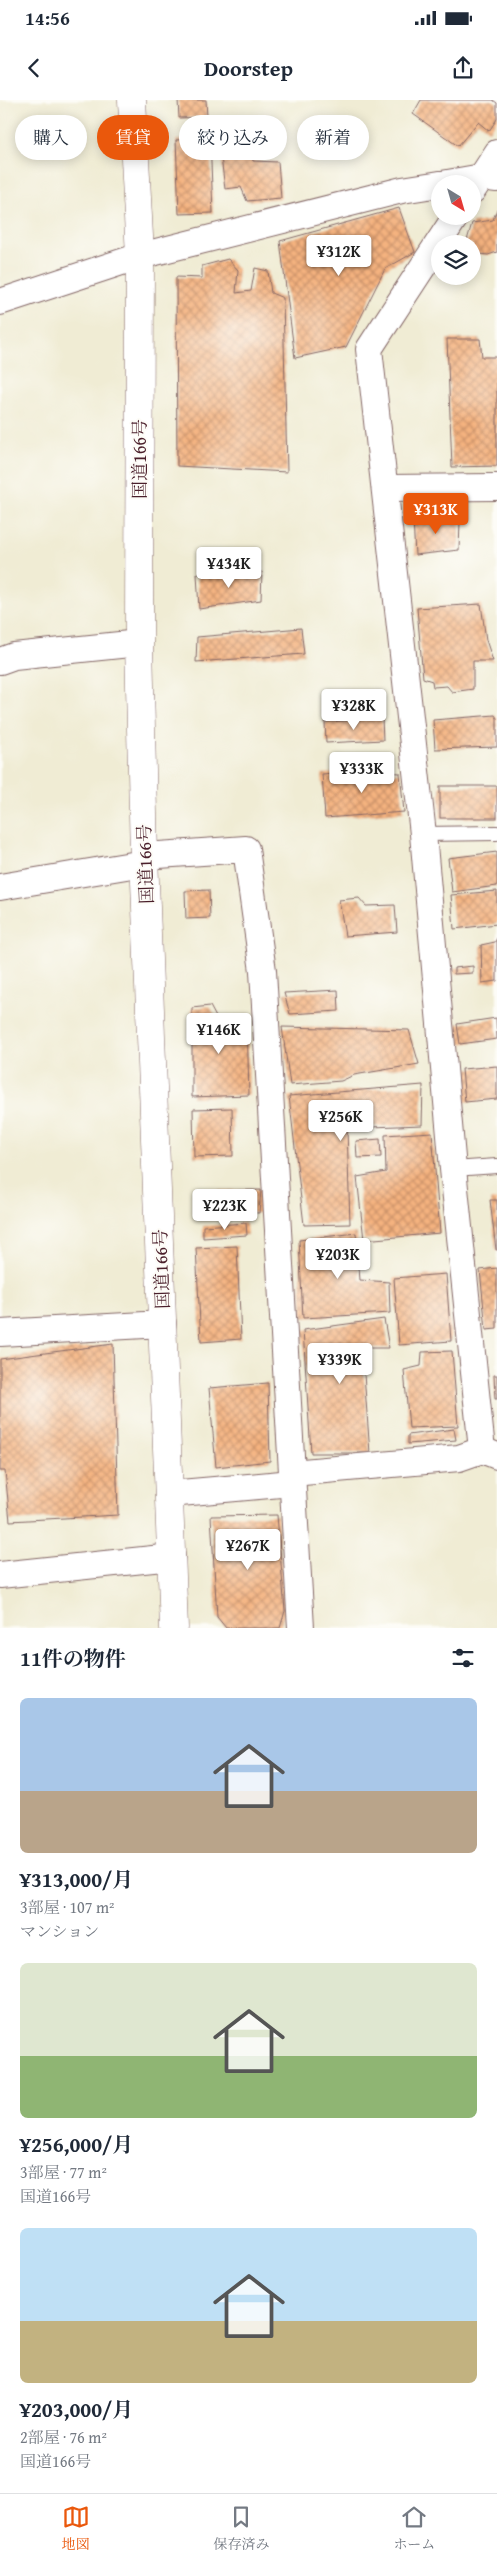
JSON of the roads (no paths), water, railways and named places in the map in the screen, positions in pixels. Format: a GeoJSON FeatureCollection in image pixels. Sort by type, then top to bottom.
{"type":"FeatureCollection","features":[{"type":"Feature","properties":{"kind":"highway","name":"国道166号"},"geometry":{"type":"LineString","coordinates":[[132,100],[140,256],[139,643],[144,859],[174,1628]]}},
{"type":"Feature","properties":{"kind":"street"},"geometry":{"type":"LineString","coordinates":[[484,182],[497,153]]}},
{"type":"Feature","properties":{"kind":"street"},"geometry":{"type":"LineString","coordinates":[[0,302],[140,256],[402,190],[431,186]]}},
{"type":"Feature","properties":{"kind":"street"},"geometry":{"type":"LineString","coordinates":[[169,1494],[490,1453],[453,1169],[423,834],[369,349],[450,225]]}},
{"type":"Feature","properties":{"kind":"street"},"geometry":{"type":"LineString","coordinates":[[385,488],[497,487]]}},
{"type":"Feature","properties":{"kind":"street"},"geometry":{"type":"LineString","coordinates":[[0,661],[14,656],[139,643]]}},
{"type":"Feature","properties":{"kind":"street"},"geometry":{"type":"LineString","coordinates":[[0,887],[144,859],[246,849],[264,970],[301,1628]]}},
{"type":"Feature","properties":{"kind":"street"},"geometry":{"type":"LineString","coordinates":[[0,1333],[163,1324]]}},
{"type":"Feature","properties":{"kind":"street"},"geometry":{"type":"LineString","coordinates":[[0,1575],[172,1557]]}},
{"type":"Feature","properties":{"kind":"lane"},"geometry":{"type":"LineString","coordinates":[[423,834],[497,833]]}},
{"type":"Feature","properties":{"kind":"lane"},"geometry":{"type":"LineString","coordinates":[[453,1169],[497,1166]]}}]}
